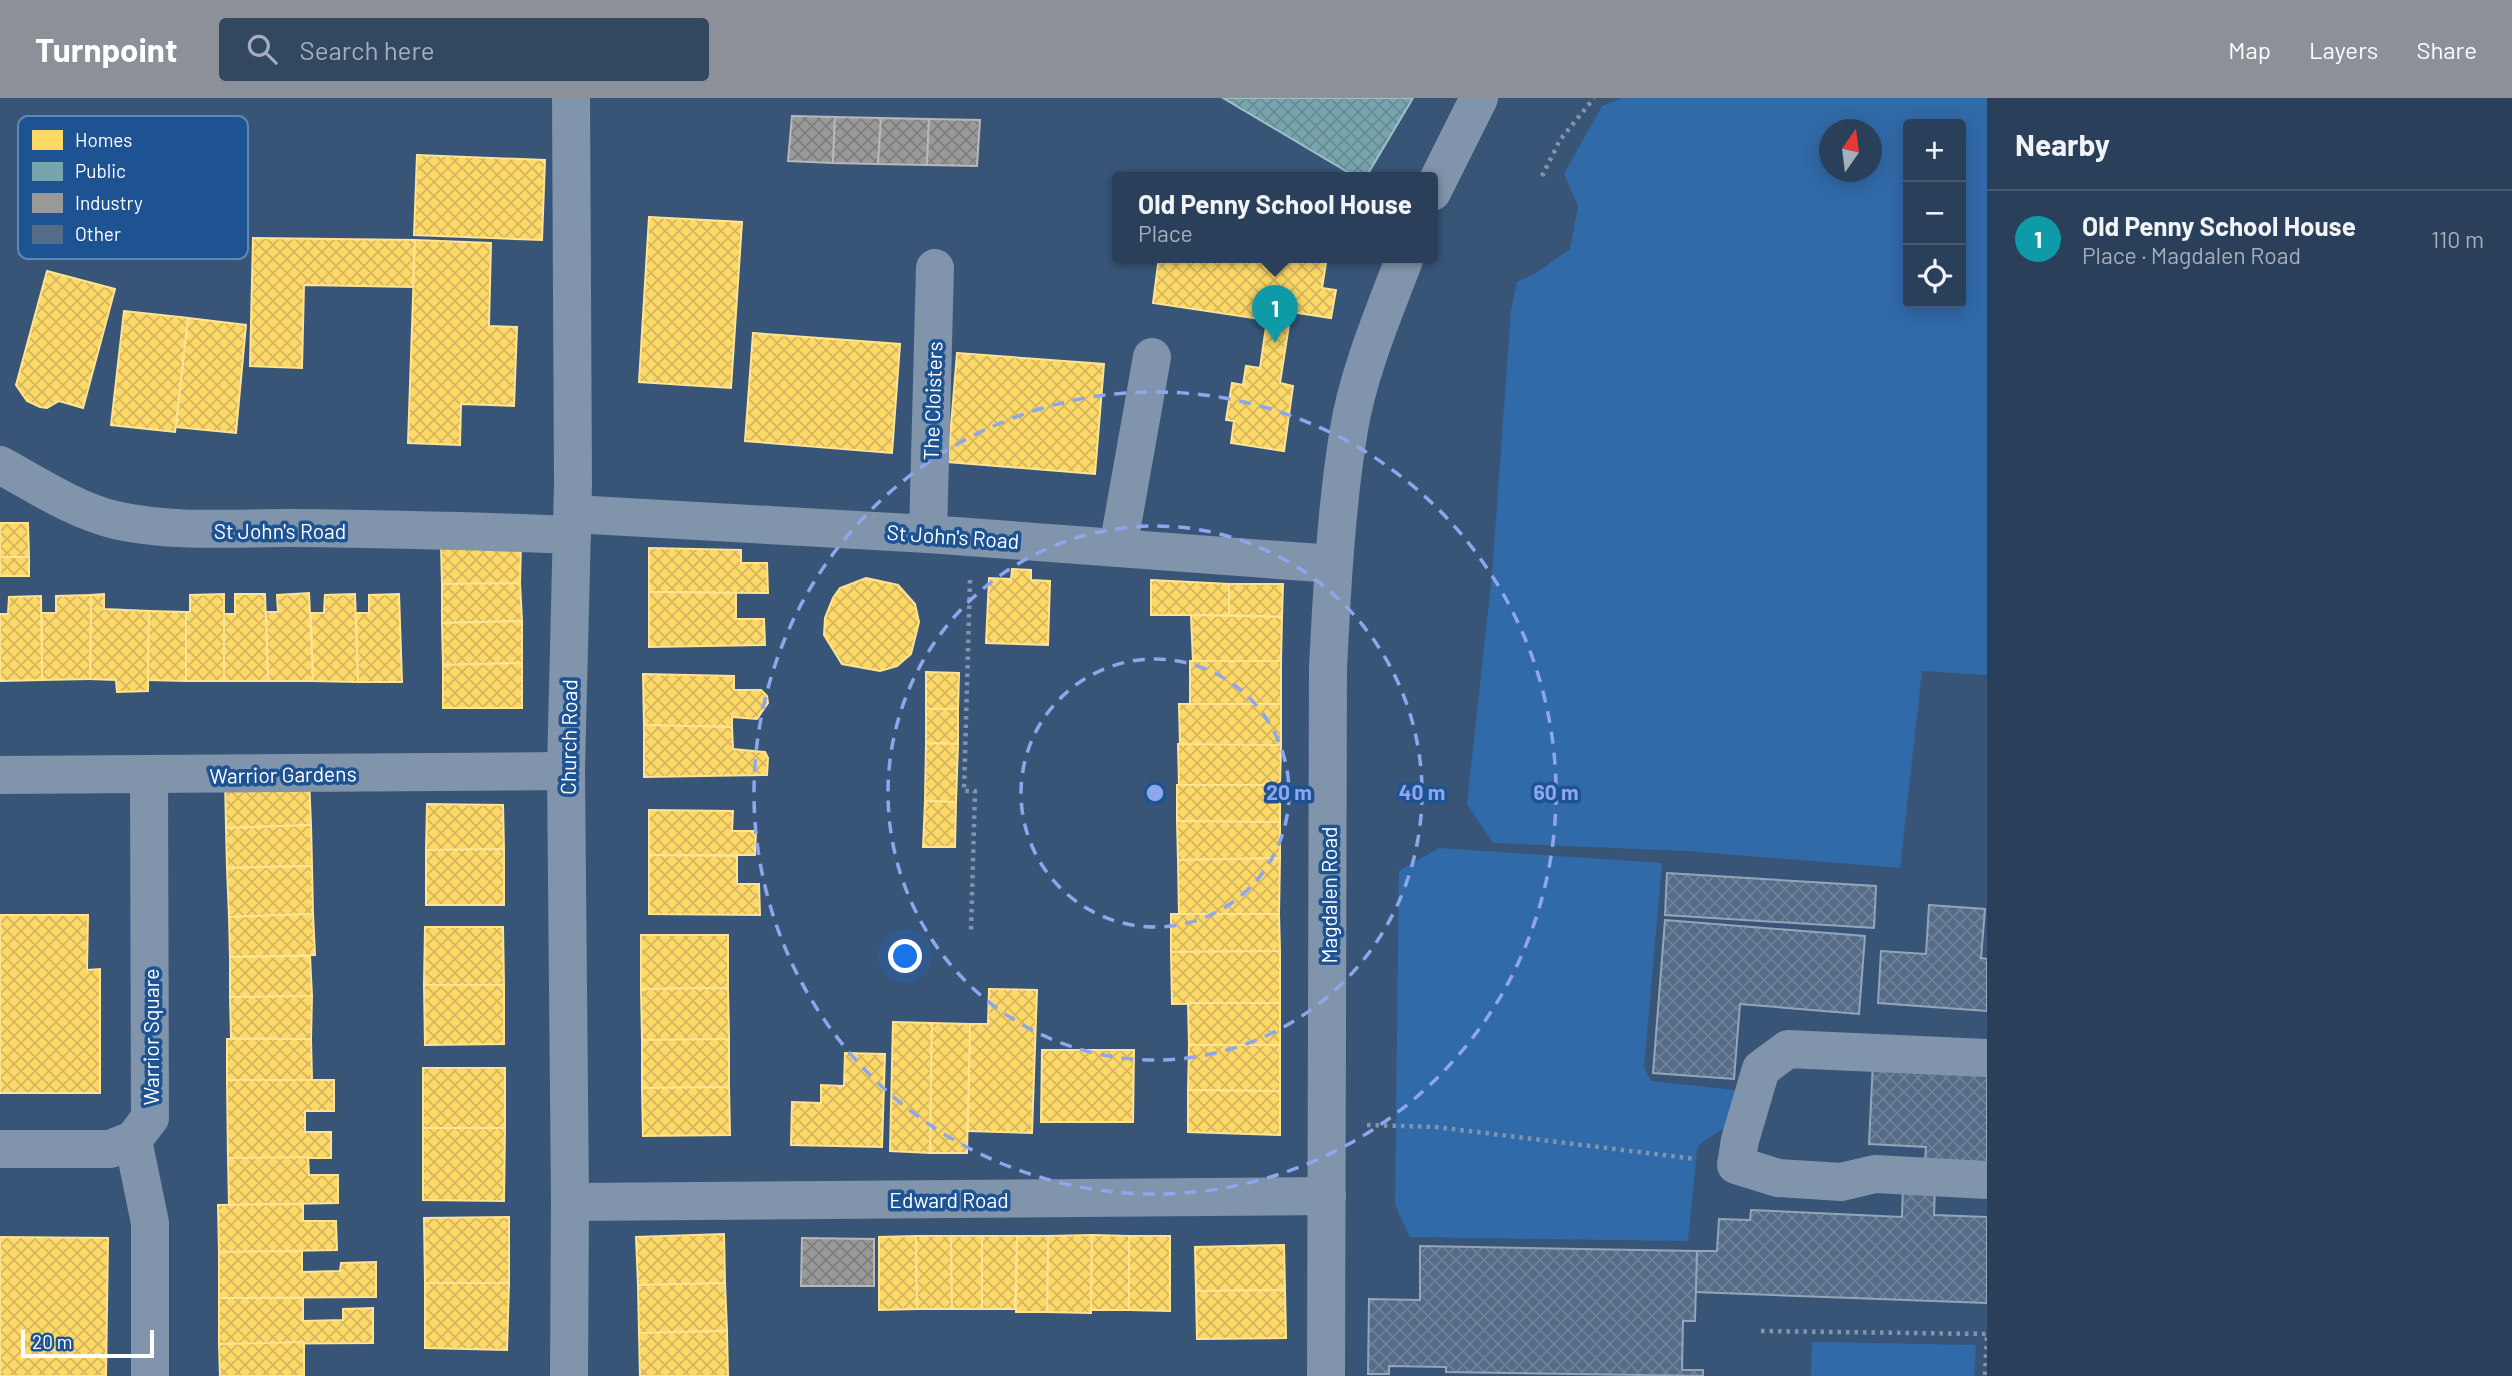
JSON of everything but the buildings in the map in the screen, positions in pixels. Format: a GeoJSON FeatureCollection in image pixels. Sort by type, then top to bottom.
{"type":"FeatureCollection","features":[{"type":"Feature","properties":{"kind":"street","name":"Church Road"},"geometry":{"type":"LineString","coordinates":[[569,1376],[566,771],[573,525],[571,98]]}},
{"type":"Feature","properties":{"kind":"street"},"geometry":{"type":"LineString","coordinates":[[1438,182],[1479,98]]}},
{"type":"Feature","properties":{"kind":"street","name":"Magdalen Road"},"geometry":{"type":"LineString","coordinates":[[1326,1376],[1328,668],[1333,564],[1349,428],[1372,344],[1403,263]]}},
{"type":"Feature","properties":{"kind":"street","name":"The Cloisters"},"geometry":{"type":"LineString","coordinates":[[928,534],[935,268]]}},
{"type":"Feature","properties":{"kind":"street"},"geometry":{"type":"LineString","coordinates":[[1118,548],[1152,357]]}},
{"type":"Feature","properties":{"kind":"street","name":"St John's Road"},"geometry":{"type":"LineString","coordinates":[[0,465],[78,508],[113,519],[152,526],[202,530],[573,525],[928,534],[1333,564]]}},
{"type":"Feature","properties":{"kind":"street","name":"Warrior Gardens"},"geometry":{"type":"LineString","coordinates":[[0,775],[566,771]]}},
{"type":"Feature","properties":{"kind":"street","name":"Warrior Square"},"geometry":{"type":"LineString","coordinates":[[132,1140],[150,1118],[149,775]]}},
{"type":"Feature","properties":{"kind":"street"},"geometry":{"type":"LineString","coordinates":[[1987,1058],[1787,1049],[1761,1069],[1740,1140],[1736,1165],[1778,1178],[1841,1182],[1875,1174],[1987,1180]]}},
{"type":"Feature","properties":{"kind":"street"},"geometry":{"type":"LineString","coordinates":[[0,1149],[110,1149],[132,1140],[150,1223],[150,1376]]}},
{"type":"Feature","properties":{"kind":"street","name":"Edward Road"},"geometry":{"type":"LineString","coordinates":[[570,1202],[1327,1196]]}},
{"type":"Feature","properties":{"kind":"path"},"geometry":{"type":"LineString","coordinates":[[1542,176],[1560,141],[1594,98]]}},
{"type":"Feature","properties":{"kind":"path"},"geometry":{"type":"LineString","coordinates":[[971,537],[964,790],[975,791],[971,931]]}},
{"type":"Feature","properties":{"kind":"path"},"geometry":{"type":"LineString","coordinates":[[1328,1126],[1436,1127],[1736,1165]]}},
{"type":"Feature","properties":{"kind":"path"},"geometry":{"type":"LineString","coordinates":[[1761,1331],[1987,1334],[1985,1376]]}},
{"type":"Feature","properties":{"kind":"shaded area"},"geometry":{"type":"Polygon","coordinates":[[[1622,98],[1987,98],[1987,675],[1922,671],[1900,868],[1688,851],[1493,843],[1467,804],[1492,575],[1511,311],[1517,282],[1536,273],[1570,249],[1578,206],[1564,174],[1602,106],[1622,98]]]}},
{"type":"Feature","properties":{"kind":"shaded area"},"geometry":{"type":"Polygon","coordinates":[[[1439,848],[1662,863],[1644,1067],[1651,1081],[1734,1090],[1739,1105],[1723,1129],[1702,1142],[1697,1149],[1688,1241],[1410,1237],[1395,1205],[1399,871],[1439,848]]]}},
{"type":"Feature","properties":{"kind":"shaded area"},"geometry":{"type":"Polygon","coordinates":[[[1812,1342],[1976,1345],[1974,1376],[1811,1376],[1812,1342]]]}},
{"type":"Feature","properties":{"kind":"place","name":"Old Penny School House"},"geometry":{"type":"Point","coordinates":[1275,343]}}]}
